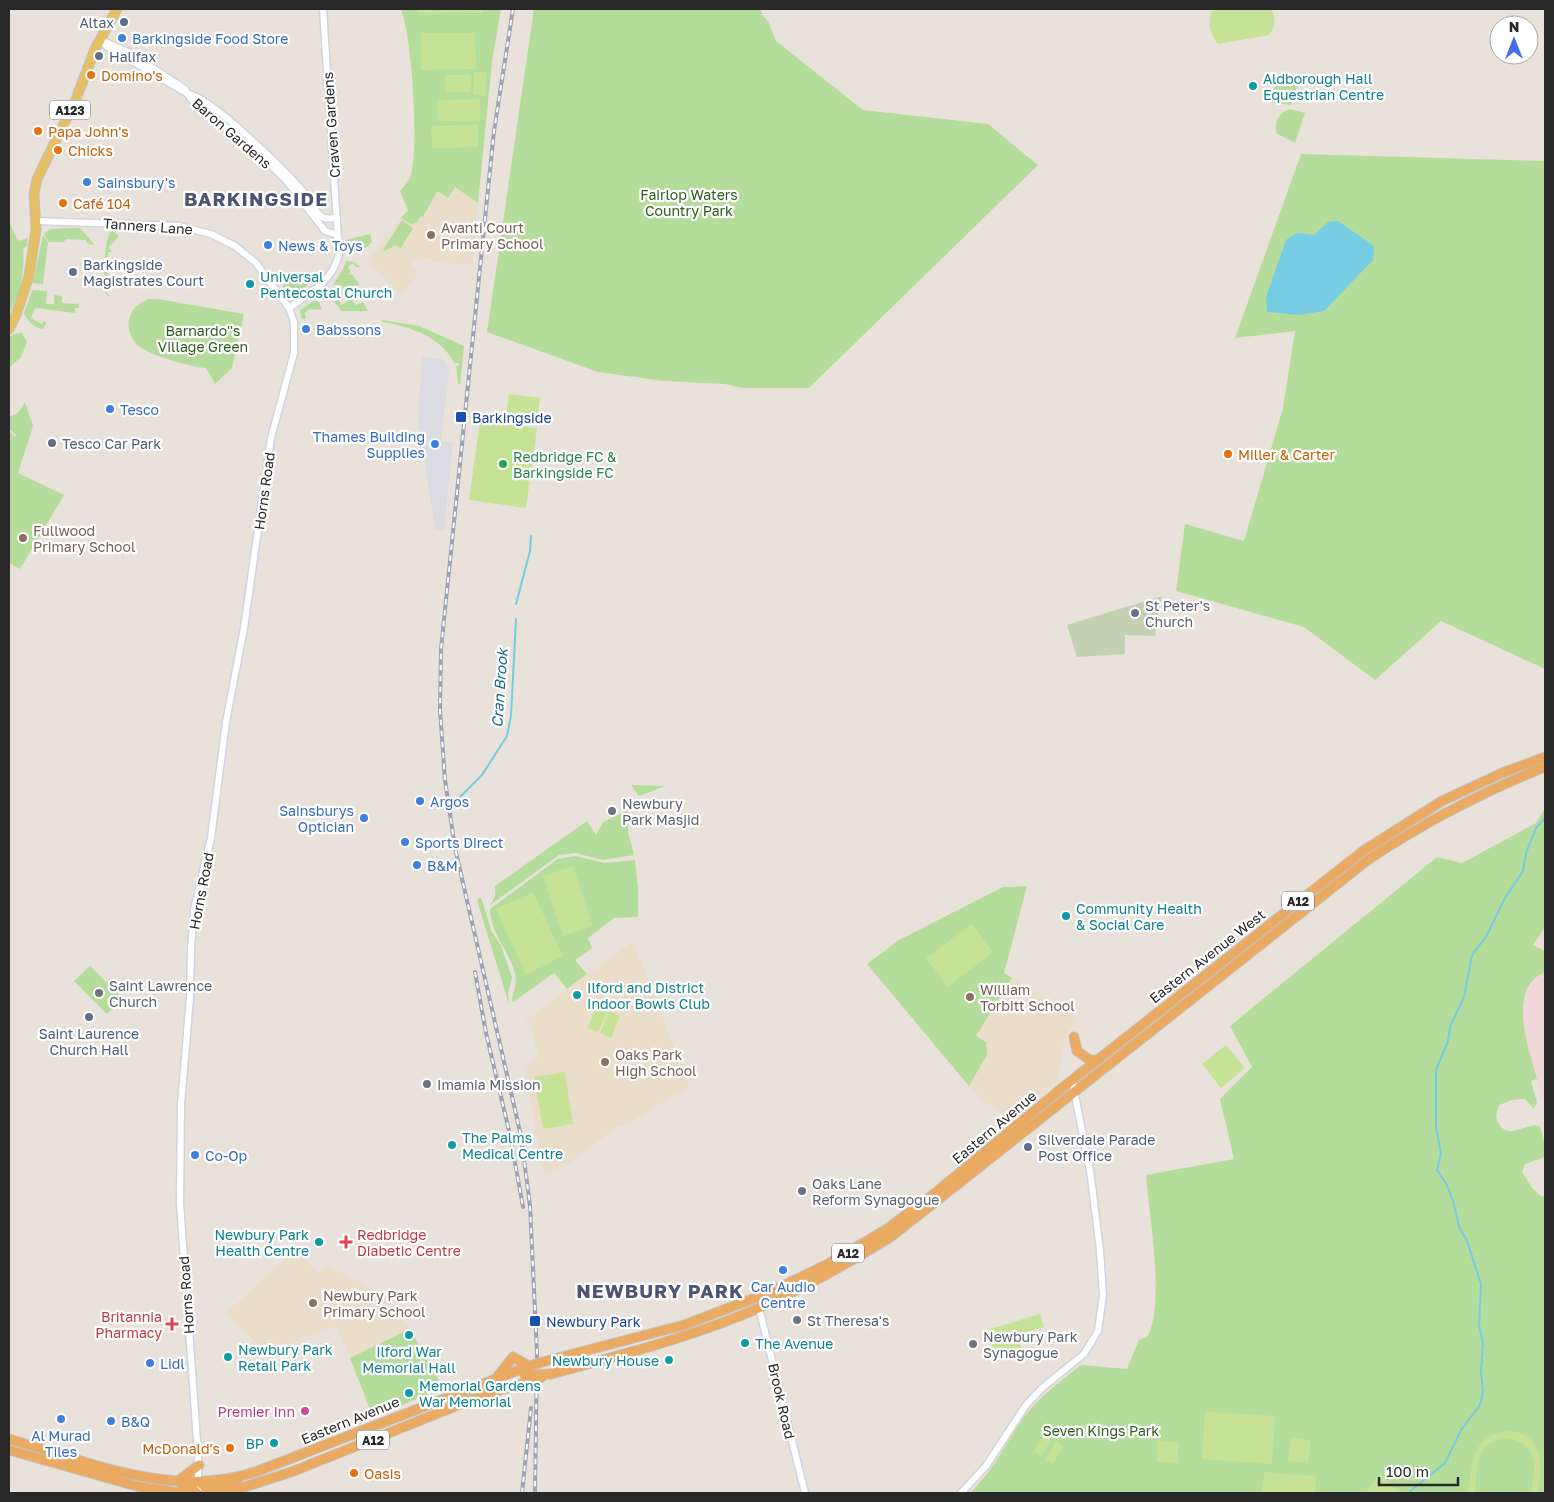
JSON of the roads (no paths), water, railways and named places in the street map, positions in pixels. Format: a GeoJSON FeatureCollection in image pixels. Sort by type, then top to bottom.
{"type":"FeatureCollection","features":[{"type":"Feature","properties":{"kind":"highway","name":"Eastern Avenue West"},"geometry":{"type":"LineString","coordinates":[[1072,1080],[1363,850],[1442,801],[1502,773],[1545,756]]}},
{"type":"Feature","properties":{"kind":"highway","name":"Eastern Avenue West"},"geometry":{"type":"LineString","coordinates":[[1076,1090],[1369,859],[1423,824],[1471,798],[1545,767]]}},
{"type":"Feature","properties":{"kind":"highway"},"geometry":{"type":"LineString","coordinates":[[1074,1037],[1077,1051],[1090,1060],[1098,1060]]}},
{"type":"Feature","properties":{"kind":"highway","name":"Eastern Avenue"},"geometry":{"type":"LineString","coordinates":[[226,1493],[270,1479],[482,1396],[546,1361],[583,1353],[684,1325],[768,1293],[828,1264],[902,1218],[977,1160],[1072,1080]]}},
{"type":"Feature","properties":{"kind":"highway","name":"Eastern Avenue"},"geometry":{"type":"LineString","coordinates":[[9,1440],[140,1476],[199,1482],[230,1479],[255,1472],[496,1377],[550,1374],[690,1334],[759,1308],[832,1273],[892,1236],[1076,1090]]}},
{"type":"Feature","properties":{"kind":"highway"},"geometry":{"type":"LineString","coordinates":[[578,1367],[583,1353],[608,1357]]}},
{"type":"Feature","properties":{"kind":"highway"},"geometry":{"type":"LineString","coordinates":[[496,1377],[513,1357],[524,1374]]}},
{"type":"Feature","properties":{"kind":"highway"},"geometry":{"type":"LineString","coordinates":[[9,1450],[140,1486],[180,1493]]}},
{"type":"Feature","properties":{"kind":"highway"},"geometry":{"type":"LineString","coordinates":[[178,1481],[190,1474],[199,1465]]}},
{"type":"Feature","properties":{"kind":"highway"},"geometry":{"type":"LineString","coordinates":[[140,1476],[154,1484],[192,1488],[198,1493]]}},
{"type":"Feature","properties":{"kind":"highway"},"geometry":{"type":"LineString","coordinates":[[199,1482],[208,1488],[270,1479]]}},
{"type":"Feature","properties":{"kind":"main road","name":"A123"},"geometry":{"type":"LineString","coordinates":[[9,329],[16,316],[29,276],[36,221],[34,194],[37,179],[76,99],[100,40],[117,9]]}},
{"type":"Feature","properties":{"kind":"street","name":"Craven Gardens"},"geometry":{"type":"LineString","coordinates":[[289,308],[332,273],[339,254],[323,9]]}},
{"type":"Feature","properties":{"kind":"street","name":"Baron Gardens"},"geometry":{"type":"LineString","coordinates":[[100,40],[106,46],[188,94],[194,95],[210,106],[261,148],[303,191],[321,216],[327,219],[337,218]]}},
{"type":"Feature","properties":{"kind":"street","name":"Baron Gardens"},"geometry":{"type":"LineString","coordinates":[[188,94],[191,99],[256,152],[285,179],[325,232],[338,235]]}},
{"type":"Feature","properties":{"kind":"street","name":"Tanners Lane"},"geometry":{"type":"LineString","coordinates":[[36,221],[158,224],[201,230],[228,242],[256,263],[289,308]]}},
{"type":"Feature","properties":{"kind":"street","name":"Horns Road"},"geometry":{"type":"LineString","coordinates":[[198,1493],[199,1465],[180,1204],[181,1104],[190,998],[191,948],[194,910],[211,838],[226,722],[245,619],[272,438],[294,353],[296,336],[289,308]]}},
{"type":"Feature","properties":{"kind":"street"},"geometry":{"type":"LineString","coordinates":[[961,1493],[986,1466],[1026,1405],[1042,1388],[1084,1354],[1098,1331],[1103,1295],[1100,1251],[1093,1188],[1076,1090],[1072,1080]]}},
{"type":"Feature","properties":{"kind":"street","name":"Brook Road"},"geometry":{"type":"LineString","coordinates":[[759,1308],[805,1493]]}},
{"type":"Feature","properties":{"kind":"water"},"geometry":{"type":"Polygon","coordinates":[[[1338,221],[1374,246],[1373,260],[1324,311],[1299,315],[1267,312],[1266,297],[1286,240],[1297,233],[1314,235],[1328,222],[1338,221]]]}},
{"type":"Feature","properties":{"kind":"waterway","name":"Cran Brook"},"geometry":{"type":"LineString","coordinates":[[516,604],[530,551],[531,536]]}},
{"type":"Feature","properties":{"kind":"waterway","name":"Cran Brook"},"geometry":{"type":"LineString","coordinates":[[457,800],[482,775],[507,736],[511,716],[516,619]]}},
{"type":"Feature","properties":{"kind":"waterway"},"geometry":{"type":"LineString","coordinates":[[1408,1493],[1445,1463],[1461,1430],[1480,1405],[1483,1391],[1481,1371],[1483,1343],[1479,1326],[1481,1284],[1467,1241],[1459,1227],[1454,1204],[1447,1185],[1437,1170],[1441,1154],[1436,1127],[1436,1070],[1448,1041],[1450,1027],[1464,997],[1472,955],[1486,937],[1505,898],[1523,871],[1526,853],[1536,828],[1545,818]]}},
{"type":"Feature","properties":{"kind":"railway"},"geometry":{"type":"LineString","coordinates":[[513,9],[494,131],[441,649],[440,710],[445,780],[455,848],[521,1136],[530,1206],[537,1353],[535,1493]]}},
{"type":"Feature","properties":{"kind":"railway"},"geometry":{"type":"LineString","coordinates":[[475,972],[486,1033],[510,1135],[523,1207]]}},
{"type":"Feature","properties":{"kind":"railway"},"geometry":{"type":"LineString","coordinates":[[522,1493],[531,1408]]}},
{"type":"Feature","properties":{"kind":"place","name":"Altax"},"geometry":{"type":"Point","coordinates":[124,22]}},
{"type":"Feature","properties":{"kind":"place","name":"Barkingside Food Store"},"geometry":{"type":"Point","coordinates":[122,38]}},
{"type":"Feature","properties":{"kind":"place","name":"Halifax"},"geometry":{"type":"Point","coordinates":[99,56]}},
{"type":"Feature","properties":{"kind":"place","name":"Domino's"},"geometry":{"type":"Point","coordinates":[91,75]}},
{"type":"Feature","properties":{"kind":"place","name":"Aldborough Hall Equestrian Centre"},"geometry":{"type":"Point","coordinates":[1253,86]}},
{"type":"Feature","properties":{"kind":"place","name":"Papa John's"},"geometry":{"type":"Point","coordinates":[38,131]}},
{"type":"Feature","properties":{"kind":"place","name":"Chicks"},"geometry":{"type":"Point","coordinates":[58,150]}},
{"type":"Feature","properties":{"kind":"place","name":"Sainsbury's"},"geometry":{"type":"Point","coordinates":[87,182]}},
{"type":"Feature","properties":{"kind":"place","name":"Café 104"},"geometry":{"type":"Point","coordinates":[63,203]}},
{"type":"Feature","properties":{"kind":"place","name":"Avanti Court Primary School"},"geometry":{"type":"Point","coordinates":[431,235]}},
{"type":"Feature","properties":{"kind":"place","name":"News & Toys"},"geometry":{"type":"Point","coordinates":[268,245]}},
{"type":"Feature","properties":{"kind":"place","name":"Barkingside Magistrates Court"},"geometry":{"type":"Point","coordinates":[73,272]}},
{"type":"Feature","properties":{"kind":"place","name":"Universal Pentecostal Church"},"geometry":{"type":"Point","coordinates":[250,284]}},
{"type":"Feature","properties":{"kind":"place","name":"Babssons"},"geometry":{"type":"Point","coordinates":[306,329]}},
{"type":"Feature","properties":{"kind":"place","name":"Tesco"},"geometry":{"type":"Point","coordinates":[110,409]}},
{"type":"Feature","properties":{"kind":"place","name":"Barkingside"},"geometry":{"type":"Point","coordinates":[461,417]}},
{"type":"Feature","properties":{"kind":"place","name":"Tesco Car Park"},"geometry":{"type":"Point","coordinates":[52,443]}},
{"type":"Feature","properties":{"kind":"place","name":"Thames Building Supplies"},"geometry":{"type":"Point","coordinates":[435,444]}},
{"type":"Feature","properties":{"kind":"place","name":"Miller & Carter"},"geometry":{"type":"Point","coordinates":[1228,454]}},
{"type":"Feature","properties":{"kind":"place","name":"Redbridge FC & Barkingside FC"},"geometry":{"type":"Point","coordinates":[503,464]}},
{"type":"Feature","properties":{"kind":"place","name":"Fullwood Primary School"},"geometry":{"type":"Point","coordinates":[23,538]}},
{"type":"Feature","properties":{"kind":"place","name":"St Peter's Church"},"geometry":{"type":"Point","coordinates":[1135,613]}},
{"type":"Feature","properties":{"kind":"place","name":"Argos"},"geometry":{"type":"Point","coordinates":[420,801]}},
{"type":"Feature","properties":{"kind":"place","name":"Newbury Park Masjid"},"geometry":{"type":"Point","coordinates":[612,811]}},
{"type":"Feature","properties":{"kind":"place","name":"Sainsburys Optician"},"geometry":{"type":"Point","coordinates":[364,818]}},
{"type":"Feature","properties":{"kind":"place","name":"Sports Direct"},"geometry":{"type":"Point","coordinates":[405,842]}},
{"type":"Feature","properties":{"kind":"place","name":"B&M"},"geometry":{"type":"Point","coordinates":[417,865]}},
{"type":"Feature","properties":{"kind":"place","name":"Community Health & Social Care"},"geometry":{"type":"Point","coordinates":[1066,916]}},
{"type":"Feature","properties":{"kind":"place","name":"Saint Lawrence Church"},"geometry":{"type":"Point","coordinates":[99,993]}},
{"type":"Feature","properties":{"kind":"place","name":"Ilford and District Indoor Bowls Club"},"geometry":{"type":"Point","coordinates":[577,995]}},
{"type":"Feature","properties":{"kind":"place","name":"William Torbitt School"},"geometry":{"type":"Point","coordinates":[970,997]}},
{"type":"Feature","properties":{"kind":"place","name":"Saint Laurence Church Hall"},"geometry":{"type":"Point","coordinates":[89,1017]}},
{"type":"Feature","properties":{"kind":"place","name":"Oaks Park High School"},"geometry":{"type":"Point","coordinates":[605,1062]}},
{"type":"Feature","properties":{"kind":"place","name":"Imamia Mission"},"geometry":{"type":"Point","coordinates":[427,1084]}},
{"type":"Feature","properties":{"kind":"place","name":"The Palms Medical Centre"},"geometry":{"type":"Point","coordinates":[452,1145]}},
{"type":"Feature","properties":{"kind":"place","name":"Silverdale Parade Post Office"},"geometry":{"type":"Point","coordinates":[1028,1147]}},
{"type":"Feature","properties":{"kind":"place","name":"Co-Op"},"geometry":{"type":"Point","coordinates":[195,1155]}},
{"type":"Feature","properties":{"kind":"place","name":"Oaks Lane Reform Synagogue"},"geometry":{"type":"Point","coordinates":[802,1191]}},
{"type":"Feature","properties":{"kind":"place","name":"Newbury Park Health Centre"},"geometry":{"type":"Point","coordinates":[319,1242]}},
{"type":"Feature","properties":{"kind":"place","name":"Redbridge Diabetic Centre"},"geometry":{"type":"Point","coordinates":[346,1242]}},
{"type":"Feature","properties":{"kind":"place","name":"Car Audio Centre"},"geometry":{"type":"Point","coordinates":[783,1270]}},
{"type":"Feature","properties":{"kind":"place","name":"Newbury Park Primary School"},"geometry":{"type":"Point","coordinates":[313,1303]}},
{"type":"Feature","properties":{"kind":"place","name":"St Theresa's"},"geometry":{"type":"Point","coordinates":[797,1320]}},
{"type":"Feature","properties":{"kind":"place","name":"Newbury Park"},"geometry":{"type":"Point","coordinates":[535,1321]}},
{"type":"Feature","properties":{"kind":"place","name":"Britannia Pharmacy"},"geometry":{"type":"Point","coordinates":[172,1324]}},
{"type":"Feature","properties":{"kind":"place","name":"Ilford War Memorial Hall"},"geometry":{"type":"Point","coordinates":[409,1335]}},
{"type":"Feature","properties":{"kind":"place","name":"The Avenue"},"geometry":{"type":"Point","coordinates":[745,1343]}},
{"type":"Feature","properties":{"kind":"place","name":"Newbury Park Synagogue"},"geometry":{"type":"Point","coordinates":[973,1344]}},
{"type":"Feature","properties":{"kind":"place","name":"Newbury Park Retail Park"},"geometry":{"type":"Point","coordinates":[228,1357]}},
{"type":"Feature","properties":{"kind":"place","name":"Newbury House"},"geometry":{"type":"Point","coordinates":[669,1360]}},
{"type":"Feature","properties":{"kind":"place","name":"Lidl"},"geometry":{"type":"Point","coordinates":[150,1363]}},
{"type":"Feature","properties":{"kind":"place","name":"Memorial Gardens War Memorial"},"geometry":{"type":"Point","coordinates":[409,1393]}},
{"type":"Feature","properties":{"kind":"place","name":"Premier Inn"},"geometry":{"type":"Point","coordinates":[305,1411]}},
{"type":"Feature","properties":{"kind":"place","name":"Al Murad Tiles"},"geometry":{"type":"Point","coordinates":[61,1419]}},
{"type":"Feature","properties":{"kind":"place","name":"B&Q"},"geometry":{"type":"Point","coordinates":[111,1421]}},
{"type":"Feature","properties":{"kind":"place","name":"BP"},"geometry":{"type":"Point","coordinates":[274,1443]}},
{"type":"Feature","properties":{"kind":"place","name":"McDonald's"},"geometry":{"type":"Point","coordinates":[230,1448]}},
{"type":"Feature","properties":{"kind":"place","name":"Oasis"},"geometry":{"type":"Point","coordinates":[354,1473]}},
{"type":"Feature","properties":{"kind":"district","name":"BARKINGSIDE"},"geometry":{"type":"Point","coordinates":[256,198]}},
{"type":"Feature","properties":{"kind":"district","name":"NEWBURY PARK"},"geometry":{"type":"Point","coordinates":[660,1290]}},
{"type":"Feature","properties":{"kind":"park label","name":"Fairlop Waters Country Park"},"geometry":{"type":"Point","coordinates":[689,202]}},
{"type":"Feature","properties":{"kind":"park label","name":"Barnardo''s Village Green"},"geometry":{"type":"Point","coordinates":[203,338]}},
{"type":"Feature","properties":{"kind":"park label","name":"Seven Kings Park"},"geometry":{"type":"Point","coordinates":[1101,1430]}}]}
